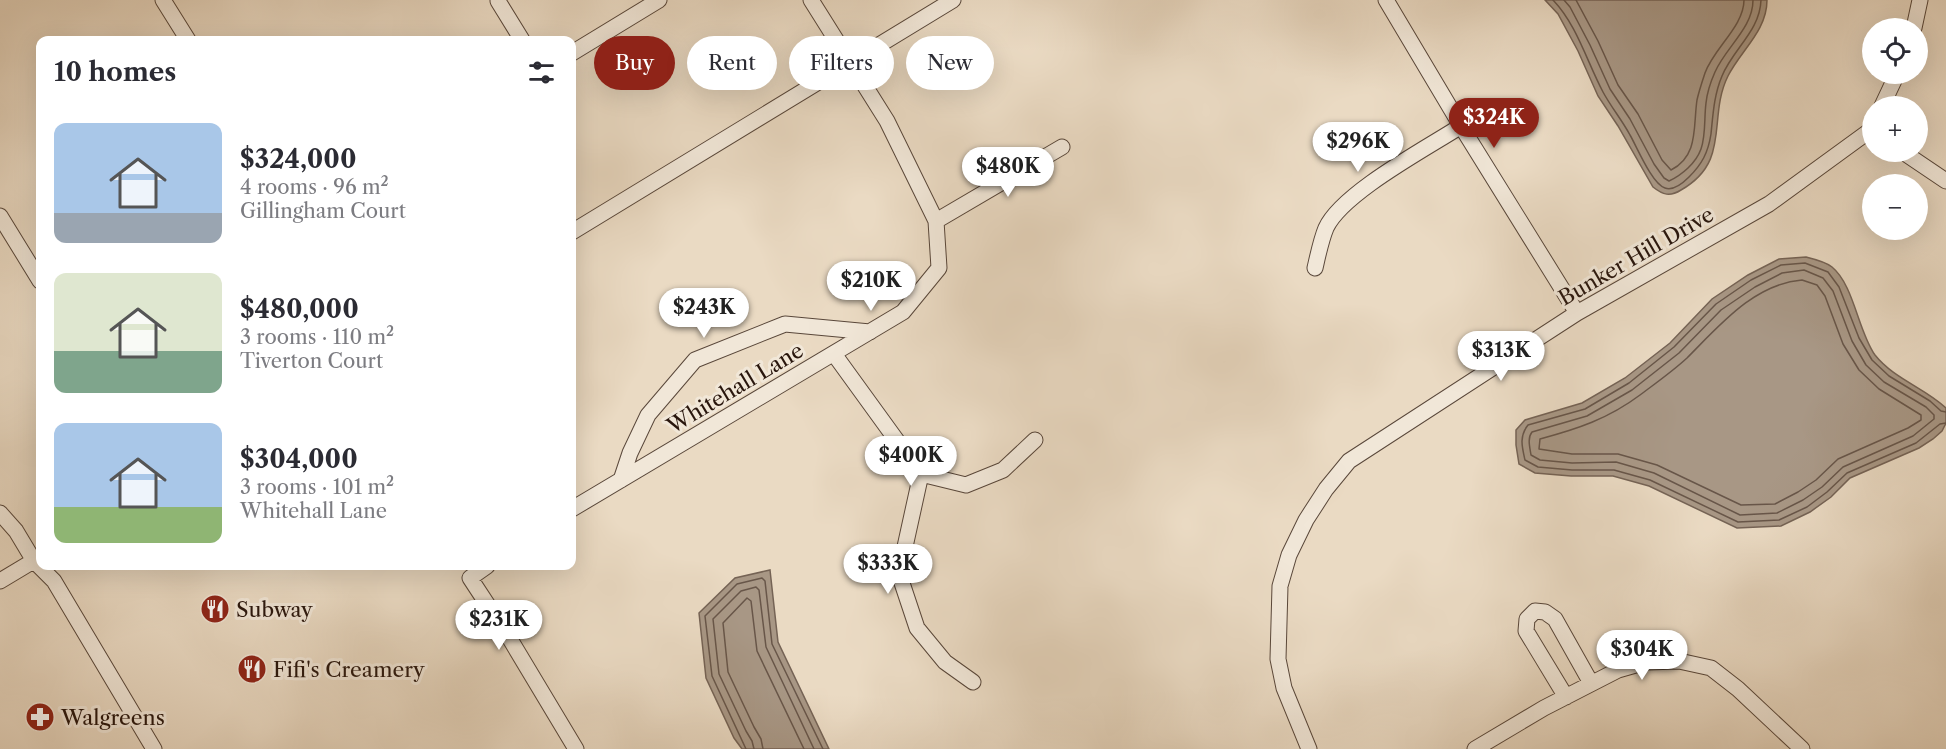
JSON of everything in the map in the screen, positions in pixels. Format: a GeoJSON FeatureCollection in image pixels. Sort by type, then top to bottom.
{"type":"FeatureCollection","features":[{"type":"Feature","properties":{"kind":"street"},"geometry":{"type":"LineString","coordinates":[[163,0],[186,36]]}},
{"type":"Feature","properties":{"kind":"street"},"geometry":{"type":"LineString","coordinates":[[576,51],[659,0]]}},
{"type":"Feature","properties":{"kind":"street","name":"Whitehall Lane"},"geometry":{"type":"LineString","coordinates":[[811,0],[833,36]]}},
{"type":"Feature","properties":{"kind":"street"},"geometry":{"type":"LineString","coordinates":[[893,36],[953,0]]}},
{"type":"Feature","properties":{"kind":"street"},"geometry":{"type":"LineString","coordinates":[[1386,0],[1461,126],[1578,313]]}},
{"type":"Feature","properties":{"kind":"street"},"geometry":{"type":"LineString","coordinates":[[1916,18],[1920,0]]}},
{"type":"Feature","properties":{"kind":"street"},"geometry":{"type":"LineString","coordinates":[[498,1],[520,36]]}},
{"type":"Feature","properties":{"kind":"street"},"geometry":{"type":"LineString","coordinates":[[576,230],[803,90]]}},
{"type":"Feature","properties":{"kind":"street","name":"Whitehall Lane"},"geometry":{"type":"LineString","coordinates":[[576,507],[903,312],[939,268],[936,221],[886,122],[866,90]]}},
{"type":"Feature","properties":{"kind":"street"},"geometry":{"type":"LineString","coordinates":[[1315,268],[1327,227],[1346,202],[1382,176],[1461,126]]}},
{"type":"Feature","properties":{"kind":"street","name":"Bunker Hill Drive"},"geometry":{"type":"LineString","coordinates":[[1309,749],[1284,688],[1278,659],[1280,586],[1289,555],[1306,520],[1326,489],[1349,461],[1578,313],[1769,204],[1862,137]]}},
{"type":"Feature","properties":{"kind":"street"},"geometry":{"type":"LineString","coordinates":[[936,221],[1062,147]]}},
{"type":"Feature","properties":{"kind":"street"},"geometry":{"type":"LineString","coordinates":[[1918,162],[1946,181]]}},
{"type":"Feature","properties":{"kind":"street"},"geometry":{"type":"LineString","coordinates":[[0,216],[36,274]]}},
{"type":"Feature","properties":{"kind":"street","name":"Whitehall Lane"},"geometry":{"type":"LineString","coordinates":[[621,480],[630,453],[648,415],[695,360],[785,324],[870,332]]}},
{"type":"Feature","properties":{"kind":"street"},"geometry":{"type":"LineString","coordinates":[[834,354],[921,474],[966,485],[1003,470],[1035,440]]}},
{"type":"Feature","properties":{"kind":"street"},"geometry":{"type":"LineString","coordinates":[[921,474],[899,574],[917,628],[945,662],[973,682]]}},
{"type":"Feature","properties":{"kind":"street"},"geometry":{"type":"LineString","coordinates":[[1,512],[36,558]]}},
{"type":"Feature","properties":{"kind":"street"},"geometry":{"type":"LineString","coordinates":[[0,581],[36,560]]}},
{"type":"Feature","properties":{"kind":"street"},"geometry":{"type":"LineString","coordinates":[[46,570],[154,749]]}},
{"type":"Feature","properties":{"kind":"street"},"geometry":{"type":"LineString","coordinates":[[481,570],[470,578],[510,639],[576,749]]}},
{"type":"Feature","properties":{"kind":"street"},"geometry":{"type":"LineString","coordinates":[[1566,697],[1526,631],[1527,619],[1535,611],[1545,612],[1554,619],[1591,683]]}},
{"type":"Feature","properties":{"kind":"street"},"geometry":{"type":"LineString","coordinates":[[1475,749],[1617,670],[1646,662],[1679,661],[1711,668],[1802,749]]}},
{"type":"Feature","properties":{"kind":"water"},"geometry":{"type":"Polygon","coordinates":[[[1545,0],[1767,0],[1766,11],[1758,31],[1728,76],[1719,107],[1713,152],[1707,166],[1697,178],[1673,194],[1660,192],[1653,187],[1598,96],[1558,14],[1545,0]]]}},
{"type":"Feature","properties":{"kind":"water"},"geometry":{"type":"Polygon","coordinates":[[[1806,257],[1827,264],[1839,275],[1851,296],[1864,334],[1875,355],[1891,371],[1946,408],[1946,423],[1942,431],[1933,439],[1919,448],[1850,478],[1831,497],[1810,512],[1781,526],[1737,528],[1649,486],[1613,476],[1535,473],[1519,464],[1516,430],[1525,420],[1582,403],[1625,378],[1670,343],[1712,299],[1748,275],[1779,259],[1806,257]]]}},
{"type":"Feature","properties":{"kind":"water"},"geometry":{"type":"Polygon","coordinates":[[[770,570],[778,642],[829,749],[742,749],[734,738],[706,678],[699,613],[735,578],[770,570]]]}},
{"type":"Feature","properties":{"kind":"place","name":"Subway"},"geometry":{"type":"Point","coordinates":[215,609]}},
{"type":"Feature","properties":{"kind":"place","name":"Fifi's Creamery"},"geometry":{"type":"Point","coordinates":[252,669]}},
{"type":"Feature","properties":{"kind":"place","name":"Walgreens"},"geometry":{"type":"Point","coordinates":[40,717]}}]}
